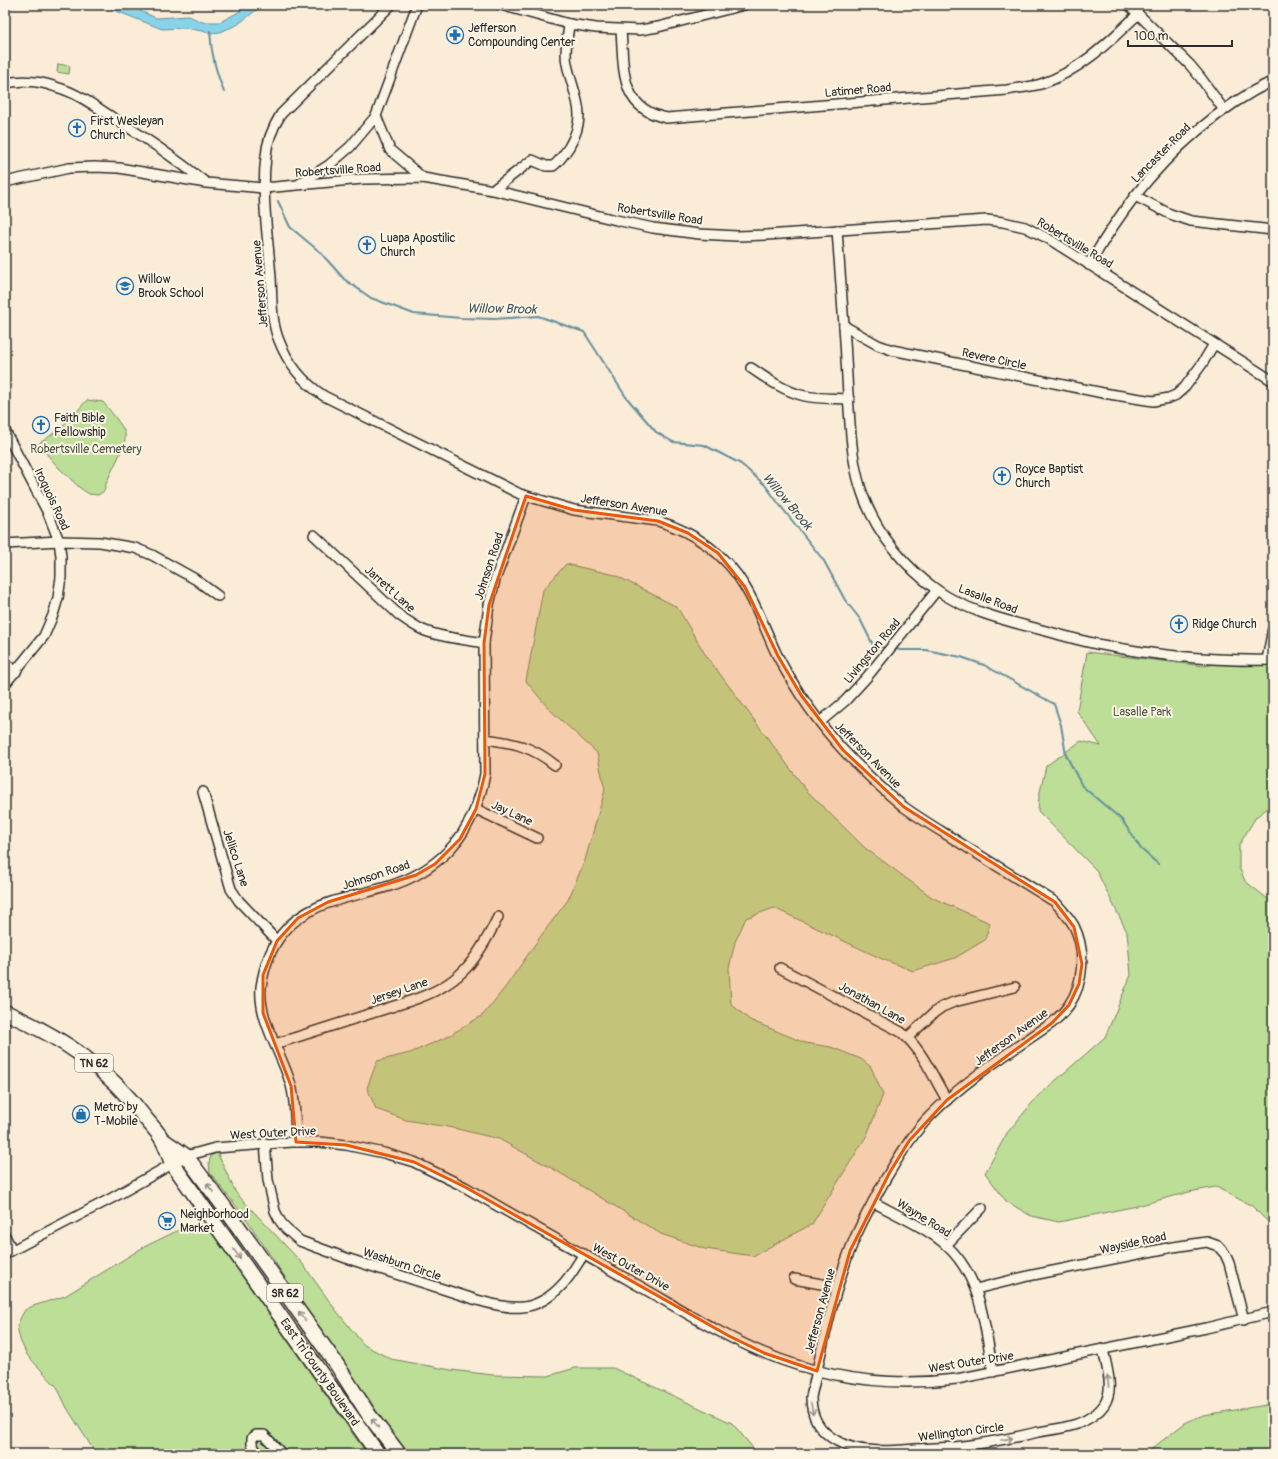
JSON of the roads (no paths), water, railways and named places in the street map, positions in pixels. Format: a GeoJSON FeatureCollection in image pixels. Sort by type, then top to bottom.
{"type":"FeatureCollection","features":[{"type":"Feature","properties":{"kind":"highway","name":"TN 62"},"geometry":{"type":"LineString","coordinates":[[5,1012],[54,1036],[72,1047],[94,1064],[135,1104],[162,1140]]}},
{"type":"Feature","properties":{"kind":"highway","name":"East Tri County Boulevard"},"geometry":{"type":"LineString","coordinates":[[162,1140],[186,1156],[337,1365],[369,1415],[399,1454]]}},
{"type":"Feature","properties":{"kind":"highway","name":"East Tri County Boulevard"},"geometry":{"type":"LineString","coordinates":[[162,1140],[172,1163],[378,1454]]}},
{"type":"Feature","properties":{"kind":"street","name":"Jefferson Avenue"},"geometry":{"type":"LineString","coordinates":[[391,5],[281,114],[274,125],[269,140],[266,155],[264,188],[273,313],[277,337],[288,359],[302,378],[324,396],[482,476],[526,496],[574,510],[658,521],[688,533],[706,544],[718,554],[739,577],[753,601],[785,668],[801,695],[820,722],[843,750],[889,795],[926,822],[1055,902],[1067,915],[1074,927],[1081,946],[1082,964],[1079,984],[1069,1005],[1052,1023],[972,1080],[947,1100],[929,1117],[909,1141],[873,1202],[854,1240],[838,1287],[817,1371]]}},
{"type":"Feature","properties":{"kind":"street"},"geometry":{"type":"LineString","coordinates":[[298,185],[329,165],[345,151],[376,116],[417,5]]}},
{"type":"Feature","properties":{"kind":"street"},"geometry":{"type":"LineString","coordinates":[[501,5],[569,24],[622,30],[640,30],[658,27],[744,5]]}},
{"type":"Feature","properties":{"kind":"street"},"geometry":{"type":"LineString","coordinates":[[1129,5],[1190,65],[1224,110]]}},
{"type":"Feature","properties":{"kind":"street","name":"Latimer Road"},"geometry":{"type":"LineString","coordinates":[[622,30],[628,91],[642,108],[658,116],[667,118],[1007,90],[1033,86],[1058,76],[1085,61],[1104,47],[1138,14]]}},
{"type":"Feature","properties":{"kind":"street"},"geometry":{"type":"LineString","coordinates":[[493,190],[532,160],[546,166],[553,166],[567,150],[571,142],[579,121],[579,106],[567,64],[566,53],[569,24]]}},
{"type":"Feature","properties":{"kind":"street"},"geometry":{"type":"LineString","coordinates":[[5,83],[27,81],[56,86],[83,98],[134,131],[206,183]]}},
{"type":"Feature","properties":{"kind":"street","name":"Lancaster Road"},"geometry":{"type":"LineString","coordinates":[[1089,265],[1111,229],[1135,196],[1168,159],[1203,126],[1224,110],[1273,81]]}},
{"type":"Feature","properties":{"kind":"street"},"geometry":{"type":"LineString","coordinates":[[376,116],[390,150],[422,178]]}},
{"type":"Feature","properties":{"kind":"street","name":"Robertsville Road"},"geometry":{"type":"LineString","coordinates":[[5,182],[69,168],[94,167],[119,168],[206,183],[264,188],[363,179],[422,178],[493,190],[653,228],[699,234],[736,236],[987,220],[1003,222],[1025,227],[1049,239],[1273,381]]}},
{"type":"Feature","properties":{"kind":"street"},"geometry":{"type":"LineString","coordinates":[[1135,196],[1170,214],[1192,221],[1273,230]]}},
{"type":"Feature","properties":{"kind":"street"},"geometry":{"type":"LineString","coordinates":[[837,230],[844,326]]}},
{"type":"Feature","properties":{"kind":"street","name":"Revere Circle"},"geometry":{"type":"LineString","coordinates":[[844,326],[878,345],[892,350],[1103,394],[1153,401],[1176,395],[1185,387],[1202,364],[1214,344]]}},
{"type":"Feature","properties":{"kind":"street","name":"Lasalle Road"},"geometry":{"type":"LineString","coordinates":[[844,326],[853,458],[864,498],[874,520],[902,559],[937,590],[975,610],[997,618],[1096,644],[1195,658],[1270,660]]}},
{"type":"Feature","properties":{"kind":"street"},"geometry":{"type":"LineString","coordinates":[[750,368],[794,392],[817,397],[849,399]]}},
{"type":"Feature","properties":{"kind":"street","name":"Iroquois Road"},"geometry":{"type":"LineString","coordinates":[[5,431],[48,513],[59,541],[61,556],[61,579],[58,598],[44,636],[5,684]]}},
{"type":"Feature","properties":{"kind":"street","name":"Johnson Road"},"geometry":{"type":"LineString","coordinates":[[296,1142],[295,1108],[291,1086],[263,1014],[261,988],[266,965],[277,941],[298,918],[311,909],[328,902],[401,882],[416,876],[435,864],[460,839],[476,809],[482,793],[485,774],[484,643],[489,605],[495,580],[526,496]]}},
{"type":"Feature","properties":{"kind":"street","name":"Jarrett Lane"},"geometry":{"type":"LineString","coordinates":[[314,535],[399,615],[414,625],[423,630],[436,634],[484,643]]}},
{"type":"Feature","properties":{"kind":"street"},"geometry":{"type":"LineString","coordinates":[[5,544],[59,541],[100,542],[135,548],[152,555],[195,579],[218,596]]}},
{"type":"Feature","properties":{"kind":"street","name":"Livingston Road"},"geometry":{"type":"LineString","coordinates":[[820,722],[845,701],[867,677],[937,590]]}},
{"type":"Feature","properties":{"kind":"street"},"geometry":{"type":"LineString","coordinates":[[1270,660],[1273,628]]}},
{"type":"Feature","properties":{"kind":"street"},"geometry":{"type":"LineString","coordinates":[[5,663],[16,672]]}},
{"type":"Feature","properties":{"kind":"street"},"geometry":{"type":"LineString","coordinates":[[485,739],[512,743],[530,748],[555,765]]}},
{"type":"Feature","properties":{"kind":"street","name":"Jellico Lane"},"geometry":{"type":"LineString","coordinates":[[202,792],[231,889],[239,901],[277,941]]}},
{"type":"Feature","properties":{"kind":"street","name":"Jay Lane"},"geometry":{"type":"LineString","coordinates":[[476,809],[537,838]]}},
{"type":"Feature","properties":{"kind":"street","name":"Jersey Lane"},"geometry":{"type":"LineString","coordinates":[[275,1044],[424,997],[438,990],[463,972],[473,961],[484,945],[498,917]]}},
{"type":"Feature","properties":{"kind":"street","name":"Jonathan Lane"},"geometry":{"type":"LineString","coordinates":[[780,968],[883,1022],[908,1038],[919,1052],[947,1100]]}},
{"type":"Feature","properties":{"kind":"street"},"geometry":{"type":"LineString","coordinates":[[908,1038],[930,1016],[942,1007],[954,1002],[1015,987]]}},
{"type":"Feature","properties":{"kind":"street","name":"West Outer Drive"},"geometry":{"type":"LineString","coordinates":[[9,1252],[112,1198],[186,1156],[215,1148],[296,1142],[320,1142],[347,1145],[384,1153],[414,1162],[458,1184],[737,1340],[787,1362],[817,1371],[855,1379],[905,1383],[944,1380],[993,1372],[1244,1320],[1273,1312]]}},
{"type":"Feature","properties":{"kind":"street","name":"Washburn Circle"},"geometry":{"type":"LineString","coordinates":[[265,1144],[272,1202],[280,1221],[286,1229],[300,1241],[341,1256],[469,1298],[498,1306],[523,1308],[542,1301],[555,1292],[564,1283],[584,1254]]}},
{"type":"Feature","properties":{"kind":"street","name":"Wayne Road"},"geometry":{"type":"LineString","coordinates":[[873,1202],[918,1227],[946,1246],[959,1259],[976,1289],[982,1309],[993,1372]]}},
{"type":"Feature","properties":{"kind":"street"},"geometry":{"type":"LineString","coordinates":[[946,1246],[982,1208]]}},
{"type":"Feature","properties":{"kind":"street"},"geometry":{"type":"LineString","coordinates":[[5,1236],[9,1252]]}},
{"type":"Feature","properties":{"kind":"street","name":"Wayside Road"},"geometry":{"type":"LineString","coordinates":[[976,1289],[1028,1276],[1207,1242],[1218,1246],[1225,1254],[1229,1263],[1244,1320]]}},
{"type":"Feature","properties":{"kind":"street"},"geometry":{"type":"LineString","coordinates":[[794,1278],[838,1287]]}},
{"type":"Feature","properties":{"kind":"street","name":"Wellington Circle"},"geometry":{"type":"LineString","coordinates":[[817,1371],[811,1397],[812,1412],[823,1432],[838,1442],[856,1448],[868,1449],[898,1450],[953,1447],[1050,1430],[1076,1424],[1091,1417],[1105,1404],[1109,1394],[1103,1349]]}},
{"type":"Feature","properties":{"kind":"street"},"geometry":{"type":"LineString","coordinates":[[258,1454],[252,1444],[252,1438],[256,1435],[264,1435],[282,1454]]}},
{"type":"Feature","properties":{"kind":"water"},"geometry":{"type":"Polygon","coordinates":[[[101,5],[127,5],[156,18],[189,16],[202,22],[220,22],[249,5],[263,5],[237,25],[220,32],[212,33],[186,28],[162,29],[101,5]]]}},
{"type":"Feature","properties":{"kind":"waterway","name":"Willow Brook"},"geometry":{"type":"LineString","coordinates":[[210,31],[214,62],[224,92]]}},
{"type":"Feature","properties":{"kind":"waterway","name":"Willow Brook"},"geometry":{"type":"LineString","coordinates":[[278,201],[290,227],[320,252],[344,279],[371,298],[414,314],[494,319],[538,316],[584,332],[626,397],[656,432],[673,442],[704,445],[741,464],[765,485],[824,561],[845,600],[860,619],[873,645],[887,648]]}},
{"type":"Feature","properties":{"kind":"waterway","name":"Willow Brook"},"geometry":{"type":"LineString","coordinates":[[893,649],[926,650],[961,657],[984,665],[1054,704],[1061,725],[1066,755],[1082,786],[1122,820],[1141,849],[1158,864]]}},
{"type":"Feature","properties":{"kind":"place","name":"Jefferson Compounding Center"},"geometry":{"type":"Point","coordinates":[455,35]}},
{"type":"Feature","properties":{"kind":"place","name":"First Wesleyan Church"},"geometry":{"type":"Point","coordinates":[77,128]}},
{"type":"Feature","properties":{"kind":"place","name":"Luapa Apostilic Church"},"geometry":{"type":"Point","coordinates":[367,245]}},
{"type":"Feature","properties":{"kind":"place","name":"Willow Brook School"},"geometry":{"type":"Point","coordinates":[125,286]}},
{"type":"Feature","properties":{"kind":"place","name":"Faith Bible Fellowship"},"geometry":{"type":"Point","coordinates":[41,425]}},
{"type":"Feature","properties":{"kind":"place","name":"Royce Baptist Church"},"geometry":{"type":"Point","coordinates":[1002,476]}},
{"type":"Feature","properties":{"kind":"place","name":"Ridge Church"},"geometry":{"type":"Point","coordinates":[1179,624]}},
{"type":"Feature","properties":{"kind":"place","name":"Metro by T-Mobile"},"geometry":{"type":"Point","coordinates":[81,1114]}},
{"type":"Feature","properties":{"kind":"place","name":"Neighborhood Market"},"geometry":{"type":"Point","coordinates":[167,1221]}},
{"type":"Feature","properties":{"kind":"park label","name":"Robertsville Cemetery"},"geometry":{"type":"Point","coordinates":[86,449]}},
{"type":"Feature","properties":{"kind":"park label","name":"Lasalle Park"},"geometry":{"type":"Point","coordinates":[1142,712]}}]}
